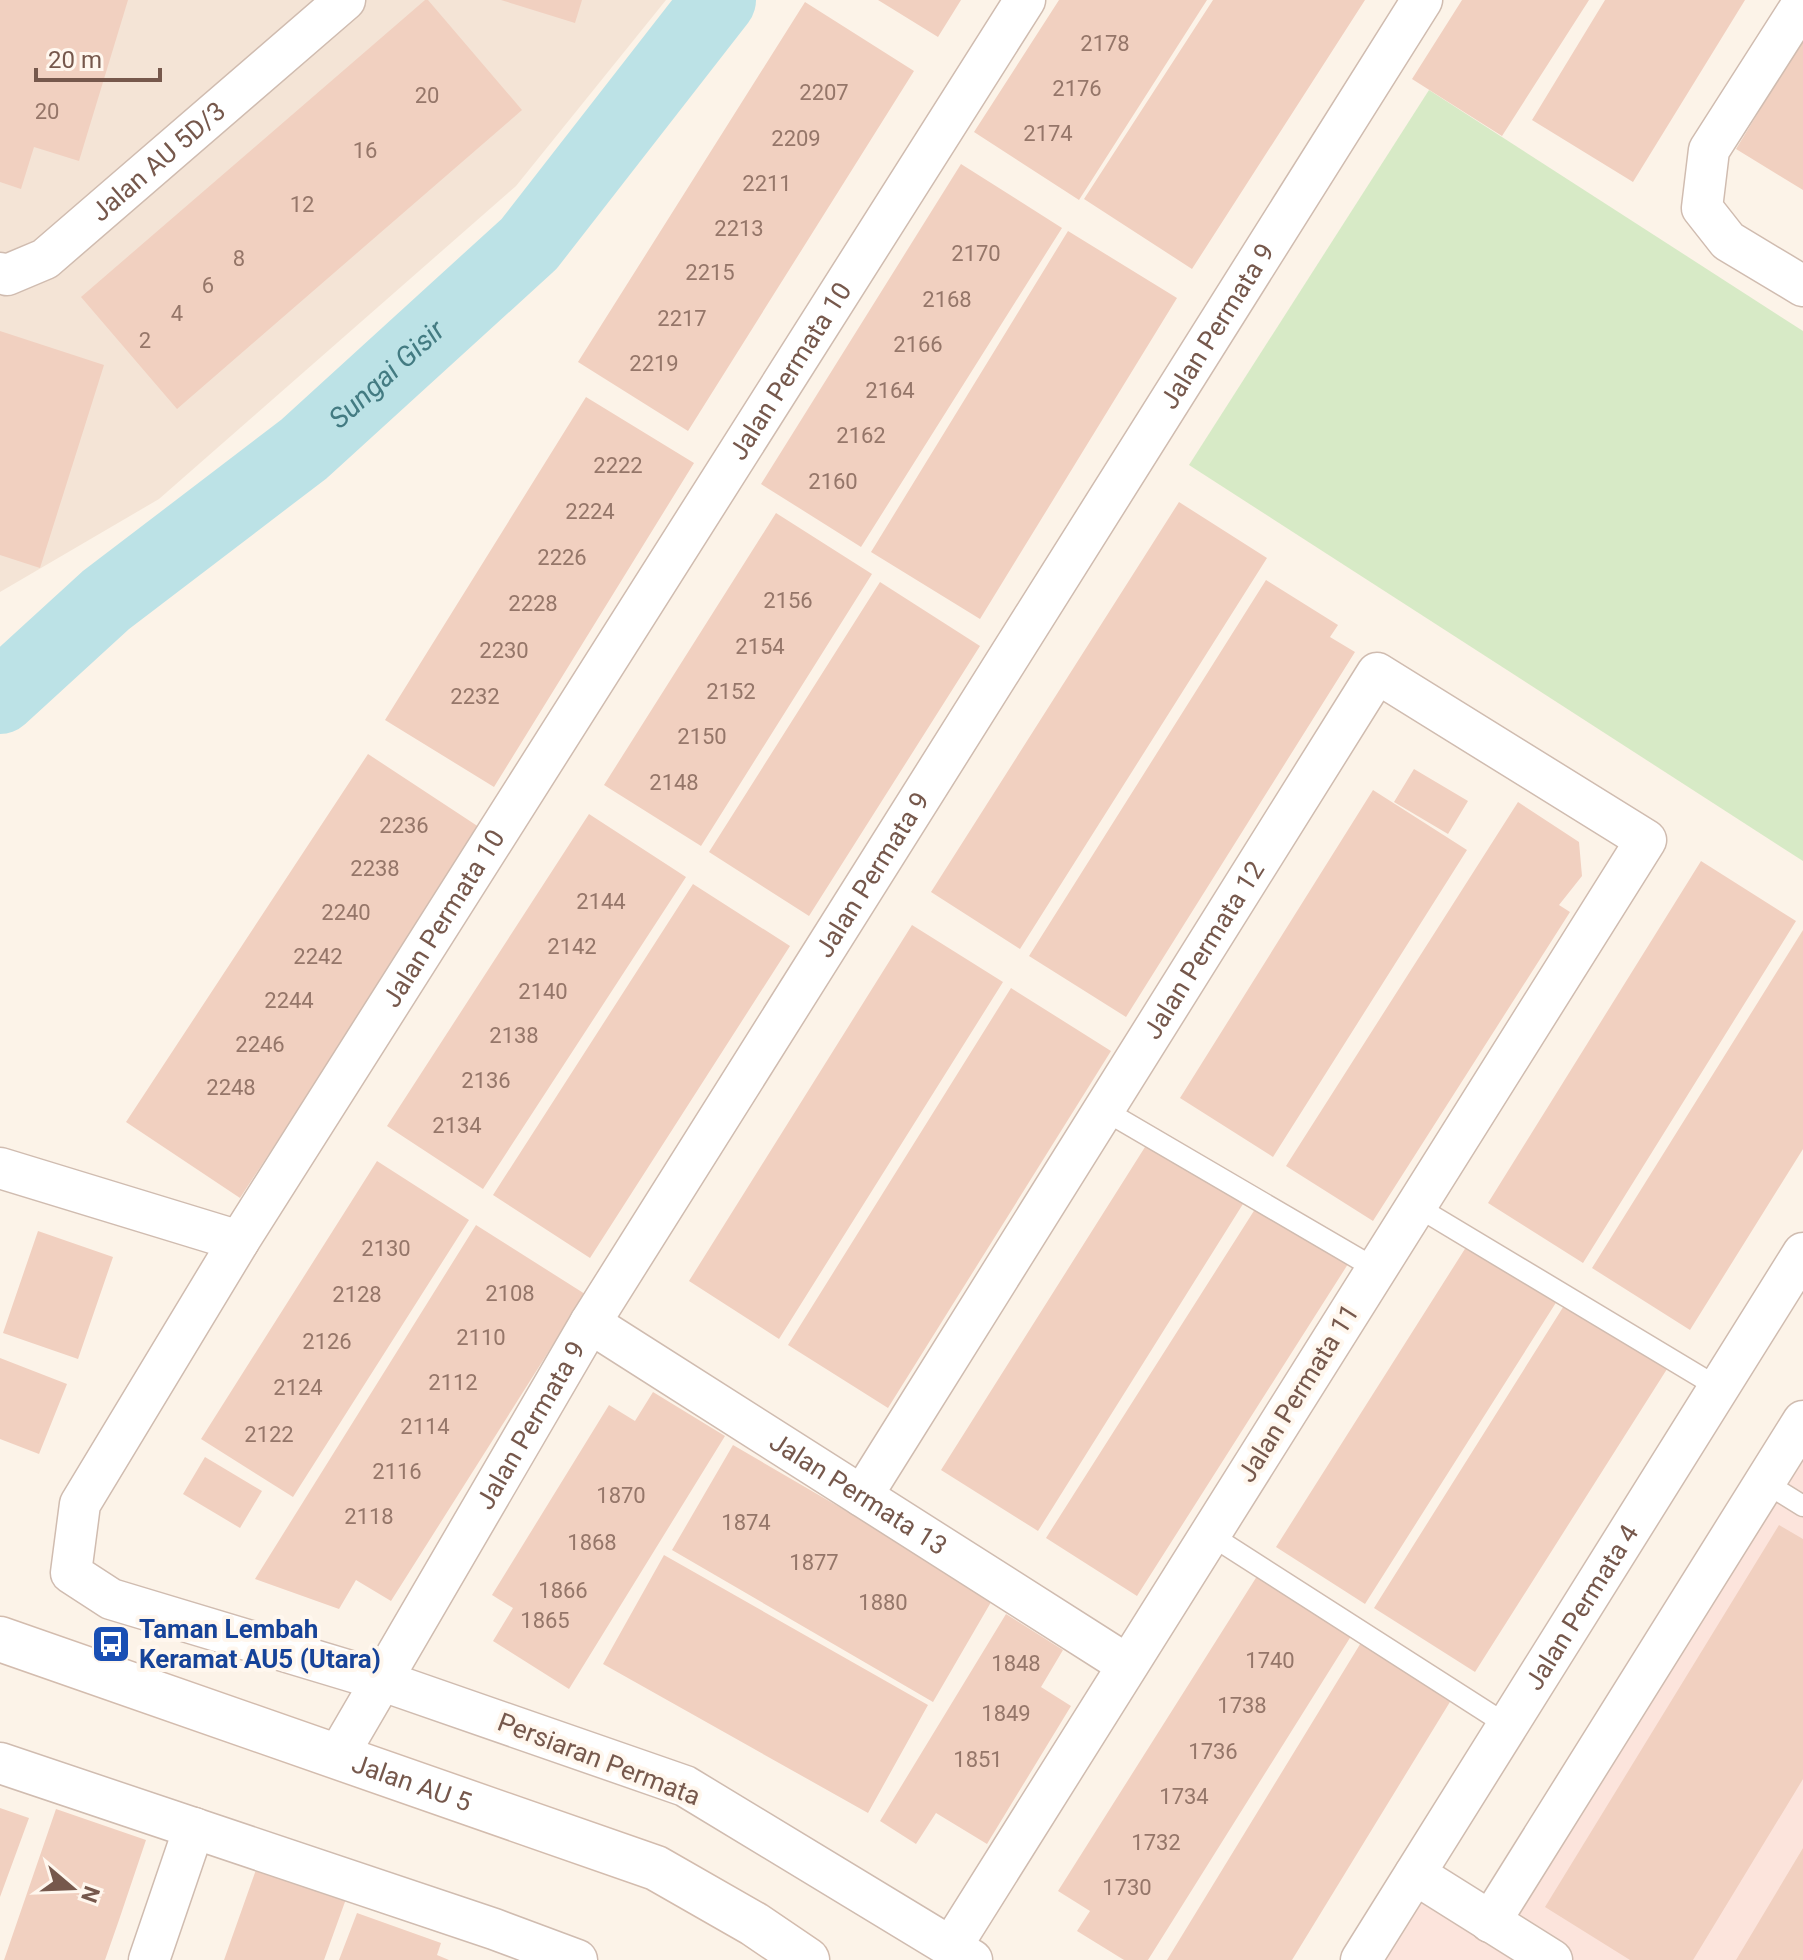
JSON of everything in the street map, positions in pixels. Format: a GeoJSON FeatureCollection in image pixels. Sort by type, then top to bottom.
{"type":"FeatureCollection","features":[{"type":"Feature","properties":{"kind":"main road","name":"Jalan AU 5"},"geometry":{"type":"LineString","coordinates":[[0,1639],[656,1868],[754,1924],[807,1960]]}},
{"type":"Feature","properties":{"kind":"street","name":"Jalan AU 5D/3"},"geometry":{"type":"LineString","coordinates":[[0,273],[7,275],[45,259],[345,0]]}},
{"type":"Feature","properties":{"kind":"street","name":"Jalan Permata 10"},"geometry":{"type":"LineString","coordinates":[[380,1680],[111,1599],[71,1573],[80,1504],[239,1241],[1025,0]]}},
{"type":"Feature","properties":{"kind":"street","name":"Jalan Permata 9"},"geometry":{"type":"LineString","coordinates":[[337,1757],[590,1323],[1422,0]]}},
{"type":"Feature","properties":{"kind":"street"},"geometry":{"type":"LineString","coordinates":[[1803,3],[1709,150],[1702,208],[1728,241],[1803,286]]}},
{"type":"Feature","properties":{"kind":"street","name":"Jalan Permata 12"},"geometry":{"type":"LineString","coordinates":[[862,1496],[1377,673],[1646,840]]}},
{"type":"Feature","properties":{"kind":"street","name":"Jalan Permata 11"},"geometry":{"type":"LineString","coordinates":[[962,1953],[1126,1664],[1646,840]]}},
{"type":"Feature","properties":{"kind":"street"},"geometry":{"type":"LineString","coordinates":[[0,1168],[239,1241]]}},
{"type":"Feature","properties":{"kind":"street","name":"Jalan Permata 4"},"geometry":{"type":"LineString","coordinates":[[1361,1960],[1803,1253]]}},
{"type":"Feature","properties":{"kind":"street","name":"Jalan Permata 13"},"geometry":{"type":"LineString","coordinates":[[590,1323],[1126,1664]]}},
{"type":"Feature","properties":{"kind":"street"},"geometry":{"type":"LineString","coordinates":[[1490,1922],[1803,1421]]}},
{"type":"Feature","properties":{"kind":"street","name":"Persiaran Permata"},"geometry":{"type":"LineString","coordinates":[[380,1680],[685,1786],[962,1953]]}},
{"type":"Feature","properties":{"kind":"street"},"geometry":{"type":"LineString","coordinates":[[0,1763],[194,1828],[489,1945],[577,1960]]}},
{"type":"Feature","properties":{"kind":"street"},"geometry":{"type":"LineString","coordinates":[[149,1960],[194,1828]]}},
{"type":"Feature","properties":{"kind":"street"},"geometry":{"type":"LineString","coordinates":[[1415,1874],[1552,1960]]}},
{"type":"Feature","properties":{"kind":"lane"},"geometry":{"type":"LineString","coordinates":[[1104,1110],[1376,1269]]}},
{"type":"Feature","properties":{"kind":"lane"},"geometry":{"type":"LineString","coordinates":[[1416,1206],[1719,1388]]}},
{"type":"Feature","properties":{"kind":"lane"},"geometry":{"type":"LineString","coordinates":[[1764,1482],[1803,1506]]}},
{"type":"Feature","properties":{"kind":"lane"},"geometry":{"type":"LineString","coordinates":[[1209,1534],[1507,1725]]}},
{"type":"Feature","properties":{"kind":"shaded area"},"geometry":{"type":"Polygon","coordinates":[[[0,0],[666,0],[516,186],[159,499],[0,592],[0,0]]]}},
{"type":"Feature","properties":{"kind":"shaded area"},"geometry":{"type":"Polygon","coordinates":[[[1803,1452],[1803,1960],[1381,1960],[1419,1898],[1494,1943],[1803,1452]]]}},
{"type":"Feature","properties":{"kind":"green space"},"geometry":{"type":"Polygon","coordinates":[[[1429,90],[1803,331],[1803,861],[1189,465],[1429,90]]]}},
{"type":"Feature","properties":{"kind":"building"},"geometry":{"type":"Polygon","coordinates":[[[0,0],[128,0],[79,161],[34,147],[21,189],[0,182],[0,0]]]}},
{"type":"Feature","properties":{"kind":"building"},"geometry":{"type":"Polygon","coordinates":[[[425,0],[522,110],[177,409],[81,297],[425,0]]]}},
{"type":"Feature","properties":{"kind":"building"},"geometry":{"type":"Polygon","coordinates":[[[501,0],[582,0],[575,23],[501,0]]]}},
{"type":"Feature","properties":{"kind":"building"},"geometry":{"type":"Polygon","coordinates":[[[878,0],[961,0],[938,37],[878,0]]]}},
{"type":"Feature","properties":{"kind":"building"},"geometry":{"type":"Polygon","coordinates":[[[1059,0],[1207,0],[1079,200],[974,132],[1059,0]]]}},
{"type":"Feature","properties":{"kind":"building"},"geometry":{"type":"Polygon","coordinates":[[[1213,0],[1365,0],[1192,269],[1084,199],[1213,0]]]}},
{"type":"Feature","properties":{"kind":"building"},"geometry":{"type":"Polygon","coordinates":[[[1462,0],[1589,0],[1502,136],[1412,79],[1462,0]]]}},
{"type":"Feature","properties":{"kind":"building"},"geometry":{"type":"Polygon","coordinates":[[[1605,0],[1745,0],[1633,182],[1532,120],[1605,0]]]}},
{"type":"Feature","properties":{"kind":"building"},"geometry":{"type":"Polygon","coordinates":[[[805,2],[914,71],[688,431],[578,362],[805,2]]]}},
{"type":"Feature","properties":{"kind":"building"},"geometry":{"type":"Polygon","coordinates":[[[1803,39],[1803,190],[1736,149],[1803,39]]]}},
{"type":"Feature","properties":{"kind":"building"},"geometry":{"type":"Polygon","coordinates":[[[961,164],[1062,228],[861,547],[761,484],[961,164]]]}},
{"type":"Feature","properties":{"kind":"building"},"geometry":{"type":"Polygon","coordinates":[[[1068,231],[1177,298],[980,619],[871,552],[1068,231]]]}},
{"type":"Feature","properties":{"kind":"building"},"geometry":{"type":"Polygon","coordinates":[[[0,331],[104,365],[40,568],[0,555],[0,331]]]}},
{"type":"Feature","properties":{"kind":"building"},"geometry":{"type":"Polygon","coordinates":[[[586,397],[694,463],[494,787],[385,720],[586,397]]]}},
{"type":"Feature","properties":{"kind":"building"},"geometry":{"type":"Polygon","coordinates":[[[1179,502],[1267,558],[1020,949],[931,892],[1179,502]]]}},
{"type":"Feature","properties":{"kind":"building"},"geometry":{"type":"Polygon","coordinates":[[[776,513],[872,574],[701,846],[604,785],[776,513]]]}},
{"type":"Feature","properties":{"kind":"building"},"geometry":{"type":"Polygon","coordinates":[[[1266,580],[1338,625],[1330,637],[1355,652],[1126,1017],[1029,956],[1266,580]]]}},
{"type":"Feature","properties":{"kind":"building"},"geometry":{"type":"Polygon","coordinates":[[[880,582],[980,646],[809,916],[709,852],[880,582]]]}},
{"type":"Feature","properties":{"kind":"building"},"geometry":{"type":"Polygon","coordinates":[[[368,754],[482,829],[240,1198],[126,1122],[368,754]]]}},
{"type":"Feature","properties":{"kind":"building"},"geometry":{"type":"Polygon","coordinates":[[[1414,769],[1468,801],[1448,834],[1394,802],[1414,769]]]}},
{"type":"Feature","properties":{"kind":"building"},"geometry":{"type":"Polygon","coordinates":[[[1373,790],[1467,850],[1273,1157],[1180,1098],[1373,790]]]}},
{"type":"Feature","properties":{"kind":"building"},"geometry":{"type":"Polygon","coordinates":[[[1518,802],[1579,842],[1582,876],[1559,905],[1570,912],[1373,1221],[1286,1166],[1518,802]]]}},
{"type":"Feature","properties":{"kind":"building"},"geometry":{"type":"Polygon","coordinates":[[[589,814],[686,877],[483,1189],[387,1126],[589,814]]]}},
{"type":"Feature","properties":{"kind":"building"},"geometry":{"type":"Polygon","coordinates":[[[1701,861],[1796,921],[1583,1263],[1488,1203],[1701,861]]]}},
{"type":"Feature","properties":{"kind":"building"},"geometry":{"type":"Polygon","coordinates":[[[693,884],[790,946],[590,1258],[493,1195],[693,884]]]}},
{"type":"Feature","properties":{"kind":"building"},"geometry":{"type":"Polygon","coordinates":[[[912,925],[1003,982],[779,1339],[689,1281],[912,925]]]}},
{"type":"Feature","properties":{"kind":"building"},"geometry":{"type":"Polygon","coordinates":[[[1803,930],[1803,1149],[1690,1330],[1592,1268],[1803,930]]]}},
{"type":"Feature","properties":{"kind":"building"},"geometry":{"type":"Polygon","coordinates":[[[1011,988],[1111,1051],[888,1408],[788,1345],[1011,988]]]}},
{"type":"Feature","properties":{"kind":"building"},"geometry":{"type":"Polygon","coordinates":[[[1157,1128],[1253,1188],[1038,1531],[941,1470],[1157,1128]]]}},
{"type":"Feature","properties":{"kind":"building"},"geometry":{"type":"Polygon","coordinates":[[[377,1161],[469,1220],[293,1497],[201,1439],[377,1161]]]}},
{"type":"Feature","properties":{"kind":"building"},"geometry":{"type":"Polygon","coordinates":[[[1264,1195],[1355,1253],[1137,1596],[1046,1538],[1264,1195]]]}},
{"type":"Feature","properties":{"kind":"building"},"geometry":{"type":"Polygon","coordinates":[[[476,1225],[585,1294],[391,1601],[356,1580],[339,1609],[255,1579],[476,1225]]]}},
{"type":"Feature","properties":{"kind":"building"},"geometry":{"type":"Polygon","coordinates":[[[38,1231],[113,1257],[78,1359],[3,1333],[38,1231]]]}},
{"type":"Feature","properties":{"kind":"building"},"geometry":{"type":"Polygon","coordinates":[[[1475,1233],[1564,1290],[1365,1604],[1276,1547],[1475,1233]]]}},
{"type":"Feature","properties":{"kind":"building"},"geometry":{"type":"Polygon","coordinates":[[[1572,1293],[1674,1358],[1475,1672],[1374,1608],[1572,1293]]]}},
{"type":"Feature","properties":{"kind":"building"},"geometry":{"type":"Polygon","coordinates":[[[0,1358],[67,1384],[39,1454],[0,1439],[0,1358]]]}},
{"type":"Feature","properties":{"kind":"building"},"geometry":{"type":"Polygon","coordinates":[[[653,1392],[725,1436],[569,1689],[493,1641],[513,1608],[492,1595],[609,1405],[635,1421],[653,1392]]]}},
{"type":"Feature","properties":{"kind":"building"},"geometry":{"type":"Polygon","coordinates":[[[733,1445],[994,1597],[933,1702],[672,1550],[733,1445]]]}},
{"type":"Feature","properties":{"kind":"building"},"geometry":{"type":"Polygon","coordinates":[[[205,1457],[262,1491],[240,1528],[183,1494],[205,1457]]]}},
{"type":"Feature","properties":{"kind":"building"},"geometry":{"type":"Polygon","coordinates":[[[1779,1525],[1803,1539],[1803,1779],[1693,1960],[1630,1960],[1545,1907],[1779,1525]]]}},
{"type":"Feature","properties":{"kind":"building"},"geometry":{"type":"Polygon","coordinates":[[[664,1555],[928,1705],[868,1813],[603,1664],[664,1555]]]}},
{"type":"Feature","properties":{"kind":"building"},"geometry":{"type":"Polygon","coordinates":[[[1259,1573],[1353,1633],[1148,1960],[1124,1960],[1077,1931],[1090,1911],[1058,1891],[1259,1573]]]}},
{"type":"Feature","properties":{"kind":"building"},"geometry":{"type":"Polygon","coordinates":[[[1006,1614],[1063,1650],[1041,1687],[1071,1706],[987,1844],[936,1813],[916,1844],[880,1821],[1006,1614]]]}},
{"type":"Feature","properties":{"kind":"building"},"geometry":{"type":"Polygon","coordinates":[[[1362,1641],[1453,1697],[1292,1960],[1167,1960],[1362,1641]]]}},
{"type":"Feature","properties":{"kind":"building"},"geometry":{"type":"Polygon","coordinates":[[[0,1808],[29,1818],[0,1897],[0,1808]]]}},
{"type":"Feature","properties":{"kind":"building"},"geometry":{"type":"Polygon","coordinates":[[[56,1809],[146,1840],[119,1920],[105,1960],[4,1960],[56,1809]]]}},
{"type":"Feature","properties":{"kind":"building"},"geometry":{"type":"Polygon","coordinates":[[[1803,1848],[1803,1960],[1736,1960],[1803,1848]]]}},
{"type":"Feature","properties":{"kind":"building"},"geometry":{"type":"Polygon","coordinates":[[[257,1867],[346,1899],[324,1960],[224,1960],[257,1867]]]}},
{"type":"Feature","properties":{"kind":"building"},"geometry":{"type":"Polygon","coordinates":[[[357,1913],[441,1943],[437,1955],[449,1960],[339,1960],[357,1913]]]}},
{"type":"Feature","properties":{"kind":"waterway","name":"Sungai Gisir"},"geometry":{"type":"LineString","coordinates":[[0,697],[106,600],[304,449],[529,244],[719,0]]}},
{"type":"Feature","properties":{"kind":"place","name":"Taman Lembah Keramat AU5 (Utara)"},"geometry":{"type":"Point","coordinates":[111,1644]}}]}
